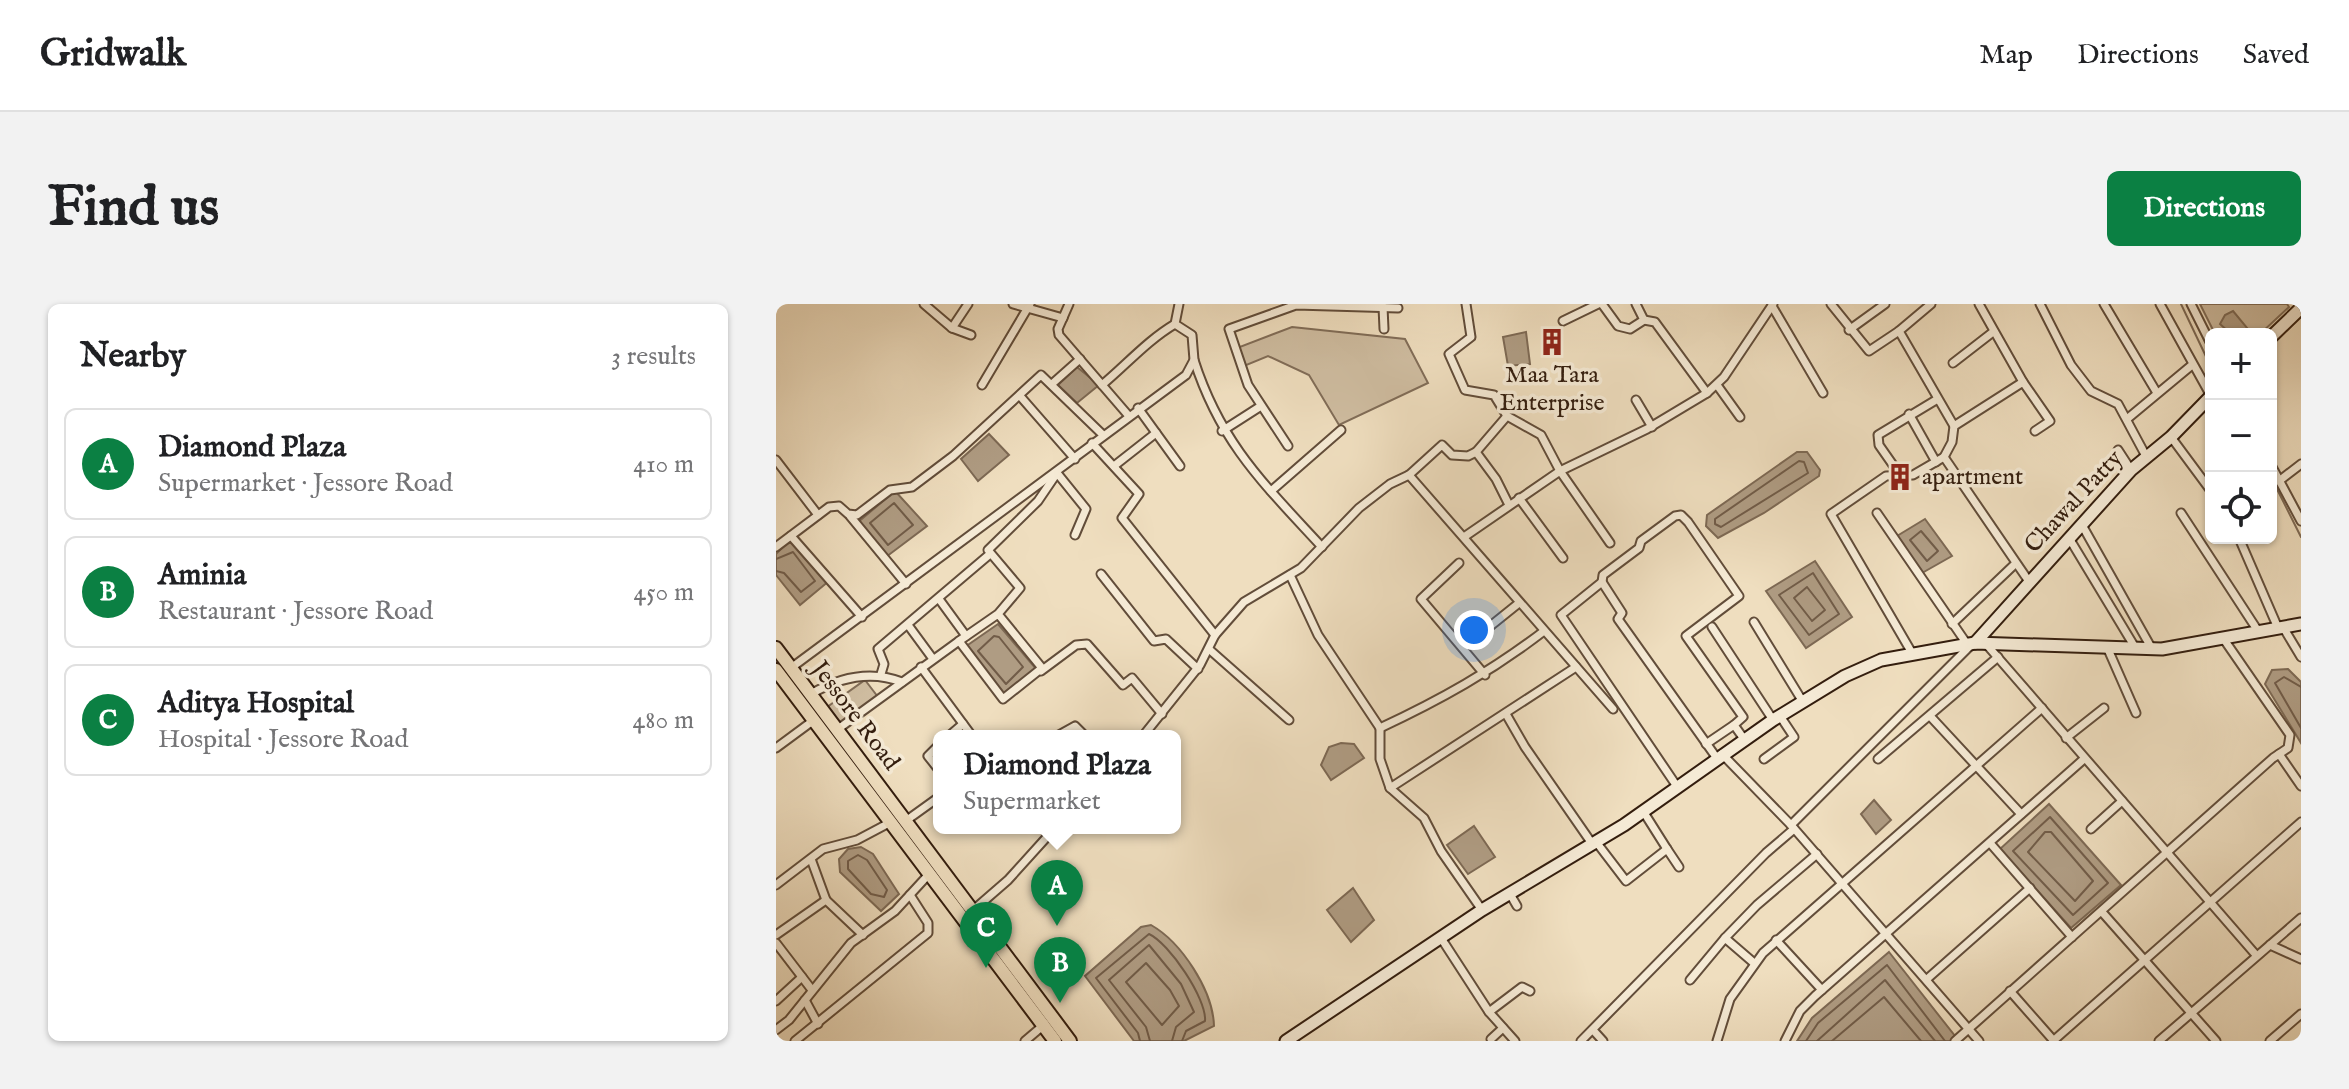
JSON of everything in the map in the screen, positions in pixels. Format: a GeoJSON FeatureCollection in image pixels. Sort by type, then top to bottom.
{"type":"FeatureCollection","features":[{"type":"Feature","properties":{"kind":"main road","name":"Jessore Road"},"geometry":{"type":"LineString","coordinates":[[776,648],[838,729],[891,822],[962,918],[1048,1022],[1070,1041]]}},
{"type":"Feature","properties":{"kind":"main road"},"geometry":{"type":"LineString","coordinates":[[776,658],[858,768]]}},
{"type":"Feature","properties":{"kind":"main road","name":"Jessore Road"},"geometry":{"type":"LineString","coordinates":[[776,670],[814,720],[907,820],[974,911],[1048,1022],[1055,1041]]}},
{"type":"Feature","properties":{"kind":"street"},"geometry":{"type":"LineString","coordinates":[[924,304],[952,328],[971,335]]}},
{"type":"Feature","properties":{"kind":"street"},"geometry":{"type":"LineString","coordinates":[[952,328],[968,304]]}},
{"type":"Feature","properties":{"kind":"street"},"geometry":{"type":"LineString","coordinates":[[1013,304],[1063,318]]}},
{"type":"Feature","properties":{"kind":"street"},"geometry":{"type":"LineString","coordinates":[[1069,304],[1058,332],[1128,415]]}},
{"type":"Feature","properties":{"kind":"street"},"geometry":{"type":"LineString","coordinates":[[1102,385],[1143,351],[1151,338],[1175,324],[1179,304]]}},
{"type":"Feature","properties":{"kind":"street"},"geometry":{"type":"LineString","coordinates":[[1466,304],[1471,337],[1450,350],[1450,358],[1465,390],[1494,395],[1507,416],[1541,435],[1560,471],[1610,543]]}},
{"type":"Feature","properties":{"kind":"street"},"geometry":{"type":"LineString","coordinates":[[1563,321],[1600,304],[1618,326],[1630,329],[1644,320],[1655,322],[1707,393]]}},
{"type":"Feature","properties":{"kind":"street"},"geometry":{"type":"LineString","coordinates":[[1636,304],[1644,320]]}},
{"type":"Feature","properties":{"kind":"street"},"geometry":{"type":"LineString","coordinates":[[1831,304],[1869,351],[1931,304]]}},
{"type":"Feature","properties":{"kind":"street"},"geometry":{"type":"LineString","coordinates":[[1849,330],[1885,304]]}},
{"type":"Feature","properties":{"kind":"street"},"geometry":{"type":"LineString","coordinates":[[1979,304],[2023,382],[2050,421],[2035,431]]}},
{"type":"Feature","properties":{"kind":"street"},"geometry":{"type":"LineString","coordinates":[[2040,304],[2071,365],[2091,391],[2118,404],[2147,458]]}},
{"type":"Feature","properties":{"kind":"street"},"geometry":{"type":"LineString","coordinates":[[2104,304],[2157,393]]}},
{"type":"Feature","properties":{"kind":"street"},"geometry":{"type":"LineString","coordinates":[[2160,304],[2205,386]]}},
{"type":"Feature","properties":{"kind":"street"},"geometry":{"type":"LineString","coordinates":[[2191,304],[2205,332]]}},
{"type":"Feature","properties":{"kind":"street"},"geometry":{"type":"LineString","coordinates":[[1288,446],[1248,385],[1228,332],[1233,325],[1272,308],[1307,305],[1398,308]]}},
{"type":"Feature","properties":{"kind":"street"},"geometry":{"type":"LineString","coordinates":[[1464,537],[1560,471],[1652,427],[1707,393],[1717,385],[1772,305],[1823,393]]}},
{"type":"Feature","properties":{"kind":"street"},"geometry":{"type":"LineString","coordinates":[[1383,306],[1384,329]]}},
{"type":"Feature","properties":{"kind":"street"},"geometry":{"type":"LineString","coordinates":[[982,385],[1029,307]]}},
{"type":"Feature","properties":{"kind":"street"},"geometry":{"type":"LineString","coordinates":[[2277,331],[2301,308]]}},
{"type":"Feature","properties":{"kind":"street"},"geometry":{"type":"LineString","coordinates":[[1175,324],[1192,335],[1194,360],[1222,431],[1322,547]]}},
{"type":"Feature","properties":{"kind":"street"},"geometry":{"type":"LineString","coordinates":[[1899,331],[1936,400],[1954,426],[1952,442],[1940,460],[1913,475],[1886,476],[1831,514],[1912,653]]}},
{"type":"Feature","properties":{"kind":"street"},"geometry":{"type":"LineString","coordinates":[[1953,363],[1993,332]]}},
{"type":"Feature","properties":{"kind":"street"},"geometry":{"type":"LineString","coordinates":[[1053,383],[1080,359]]}},
{"type":"Feature","properties":{"kind":"street"},"geometry":{"type":"LineString","coordinates":[[791,668],[1057,473],[1102,434],[1186,375],[1194,360]]}},
{"type":"Feature","properties":{"kind":"street"},"geometry":{"type":"LineString","coordinates":[[2127,419],[2192,365]]}},
{"type":"Feature","properties":{"kind":"street"},"geometry":{"type":"LineString","coordinates":[[848,514],[857,515],[890,490],[912,487],[986,429],[1041,375],[1053,383],[1102,434]]}},
{"type":"Feature","properties":{"kind":"street"},"geometry":{"type":"LineString","coordinates":[[1954,426],[2023,382]]}},
{"type":"Feature","properties":{"kind":"street"},"geometry":{"type":"LineString","coordinates":[[1717,385],[1740,417]]}},
{"type":"Feature","properties":{"kind":"street"},"geometry":{"type":"LineString","coordinates":[[1020,396],[1075,459]]}},
{"type":"Feature","properties":{"kind":"street"},"geometry":{"type":"LineString","coordinates":[[1636,400],[1652,427]]}},
{"type":"Feature","properties":{"kind":"street"},"geometry":{"type":"LineString","coordinates":[[1900,475],[1876,439],[1883,429],[1936,400]]}},
{"type":"Feature","properties":{"kind":"street","name":"Chawal Patty"},"geometry":{"type":"LineString","coordinates":[[1977,645],[2131,470],[2171,437],[2207,400]]}},
{"type":"Feature","properties":{"kind":"street"},"geometry":{"type":"LineString","coordinates":[[1222,431],[1261,406]]}},
{"type":"Feature","properties":{"kind":"street"},"geometry":{"type":"LineString","coordinates":[[1138,408],[1180,466]]}},
{"type":"Feature","properties":{"kind":"street"},"geometry":{"type":"LineString","coordinates":[[1909,414],[2030,583]]}},
{"type":"Feature","properties":{"kind":"street"},"geometry":{"type":"LineString","coordinates":[[1148,730],[1198,669],[1215,635],[1244,602],[1290,575],[1359,508],[1390,484],[1409,475],[1442,445],[1452,455],[1468,456],[1476,452],[1507,416]]}},
{"type":"Feature","properties":{"kind":"street"},"geometry":{"type":"LineString","coordinates":[[1271,491],[1341,430]]}},
{"type":"Feature","properties":{"kind":"street"},"geometry":{"type":"LineString","coordinates":[[1114,466],[1156,433]]}},
{"type":"Feature","properties":{"kind":"street"},"geometry":{"type":"LineString","coordinates":[[2171,437],[2205,483]]}},
{"type":"Feature","properties":{"kind":"street"},"geometry":{"type":"LineString","coordinates":[[1092,443],[1139,494],[1122,518],[1215,635]]}},
{"type":"Feature","properties":{"kind":"street"},"geometry":{"type":"LineString","coordinates":[[2118,450],[2131,470]]}},
{"type":"Feature","properties":{"kind":"street"},"geometry":{"type":"LineString","coordinates":[[1476,452],[1496,479],[1509,505]]}},
{"type":"Feature","properties":{"kind":"street"},"geometry":{"type":"LineString","coordinates":[[776,460],[818,515]]}},
{"type":"Feature","properties":{"kind":"street"},"geometry":{"type":"LineString","coordinates":[[2279,481],[2301,464]]}},
{"type":"Feature","properties":{"kind":"street"},"geometry":{"type":"LineString","coordinates":[[776,476],[784,470]]}},
{"type":"Feature","properties":{"kind":"street"},"geometry":{"type":"LineString","coordinates":[[2274,472],[2301,521]]}},
{"type":"Feature","properties":{"kind":"street"},"geometry":{"type":"LineString","coordinates":[[1057,473],[1086,509],[1075,535]]}},
{"type":"Feature","properties":{"kind":"street"},"geometry":{"type":"LineString","coordinates":[[881,674],[884,664],[878,649],[939,599],[989,552],[1038,501],[1057,473]]}},
{"type":"Feature","properties":{"kind":"street"},"geometry":{"type":"LineString","coordinates":[[1409,475],[1613,709]]}},
{"type":"Feature","properties":{"kind":"street"},"geometry":{"type":"LineString","coordinates":[[1519,498],[1563,558]]}},
{"type":"Feature","properties":{"kind":"street"},"geometry":{"type":"LineString","coordinates":[[776,547],[835,505],[848,514],[906,584]]}},
{"type":"Feature","properties":{"kind":"street"},"geometry":{"type":"LineString","coordinates":[[1877,513],[1952,624],[1977,645],[1998,657],[2256,955]]}},
{"type":"Feature","properties":{"kind":"street"},"geometry":{"type":"LineString","coordinates":[[2181,513],[2258,631]]}},
{"type":"Feature","properties":{"kind":"street"},"geometry":{"type":"LineString","coordinates":[[1706,744],[1743,717],[1686,634],[1739,596],[1681,515],[1662,524],[1603,575],[1602,582],[1622,613],[1618,619],[1706,744],[1793,827],[1979,1041]]}},
{"type":"Feature","properties":{"kind":"street"},"geometry":{"type":"LineString","coordinates":[[2082,525],[2152,649]]}},
{"type":"Feature","properties":{"kind":"street"},"geometry":{"type":"LineString","coordinates":[[838,729],[998,614],[1020,588],[975,534]]}},
{"type":"Feature","properties":{"kind":"street"},"geometry":{"type":"LineString","coordinates":[[791,536],[862,617]]}},
{"type":"Feature","properties":{"kind":"street"},"geometry":{"type":"LineString","coordinates":[[2069,538],[2136,649]]}},
{"type":"Feature","properties":{"kind":"street"},"geometry":{"type":"LineString","coordinates":[[2242,544],[2281,627],[2301,657]]}},
{"type":"Feature","properties":{"kind":"street"},"geometry":{"type":"LineString","coordinates":[[1459,563],[1421,599],[1485,675]]}},
{"type":"Feature","properties":{"kind":"street"},"geometry":{"type":"LineString","coordinates":[[1952,624],[2015,564]]}},
{"type":"Feature","properties":{"kind":"street"},"geometry":{"type":"LineString","coordinates":[[1101,574],[1154,642],[1166,639],[1198,669]]}},
{"type":"Feature","properties":{"kind":"street"},"geometry":{"type":"LineString","coordinates":[[1290,575],[1318,635],[1380,728],[1380,759],[1390,788],[1424,818],[1441,851],[1482,910]]}},
{"type":"Feature","properties":{"kind":"street"},"geometry":{"type":"LineString","coordinates":[[1602,582],[1561,615],[1562,621],[1676,785]]}},
{"type":"Feature","properties":{"kind":"street"},"geometry":{"type":"LineString","coordinates":[[939,599],[1001,698],[1076,645],[1087,644],[1123,685],[1132,678],[1162,714]]}},
{"type":"Feature","properties":{"kind":"street"},"geometry":{"type":"LineString","coordinates":[[1463,648],[1519,603]]}},
{"type":"Feature","properties":{"kind":"street"},"geometry":{"type":"LineString","coordinates":[[998,614],[1039,661],[1041,671]]}},
{"type":"Feature","properties":{"kind":"street"},"geometry":{"type":"LineString","coordinates":[[1754,622],[1804,703]]}},
{"type":"Feature","properties":{"kind":"street"},"geometry":{"type":"LineString","coordinates":[[1286,1041],[1482,910],[1595,844],[1718,755],[1845,676],[1881,660],[1977,645],[2152,649],[2301,624]]}},
{"type":"Feature","properties":{"kind":"street"},"geometry":{"type":"LineString","coordinates":[[908,625],[933,659]]}},
{"type":"Feature","properties":{"kind":"street"},"geometry":{"type":"LineString","coordinates":[[1712,627],[1794,737],[1764,759]]}},
{"type":"Feature","properties":{"kind":"street"},"geometry":{"type":"LineString","coordinates":[[1380,728],[1485,675],[1544,631]]}},
{"type":"Feature","properties":{"kind":"street"},"geometry":{"type":"LineString","coordinates":[[1955,1041],[2288,748],[2290,735],[2223,638]]}},
{"type":"Feature","properties":{"kind":"street"},"geometry":{"type":"LineString","coordinates":[[1581,1041],[1977,645]]}},
{"type":"Feature","properties":{"kind":"street"},"geometry":{"type":"LineString","coordinates":[[2107,647],[2136,713]]}},
{"type":"Feature","properties":{"kind":"street"},"geometry":{"type":"LineString","coordinates":[[1210,650],[1289,720]]}},
{"type":"Feature","properties":{"kind":"street"},"geometry":{"type":"LineString","coordinates":[[1878,759],[1998,657]]}},
{"type":"Feature","properties":{"kind":"street"},"geometry":{"type":"LineString","coordinates":[[921,667],[968,730]]}},
{"type":"Feature","properties":{"kind":"street"},"geometry":{"type":"LineString","coordinates":[[1390,788],[1576,667]]}},
{"type":"Feature","properties":{"kind":"street"},"geometry":{"type":"LineString","coordinates":[[811,694],[834,681],[881,674],[902,682]]}},
{"type":"Feature","properties":{"kind":"street"},"geometry":{"type":"LineString","coordinates":[[1717,1041],[1730,999],[1754,963],[1776,940],[1843,885],[2042,708]]}},
{"type":"Feature","properties":{"kind":"street"},"geometry":{"type":"LineString","coordinates":[[2066,738],[2104,708]]}},
{"type":"Feature","properties":{"kind":"street"},"geometry":{"type":"LineString","coordinates":[[1506,714],[1525,747],[1595,844],[1626,881],[1667,849]]}},
{"type":"Feature","properties":{"kind":"street"},"geometry":{"type":"LineString","coordinates":[[1930,716],[2021,814]]}},
{"type":"Feature","properties":{"kind":"street"},"geometry":{"type":"LineString","coordinates":[[776,748],[814,720]]}},
{"type":"Feature","properties":{"kind":"street"},"geometry":{"type":"LineString","coordinates":[[956,730],[963,724]]}},
{"type":"Feature","properties":{"kind":"street"},"geometry":{"type":"LineString","coordinates":[[1734,725],[1744,739]]}},
{"type":"Feature","properties":{"kind":"street"},"geometry":{"type":"LineString","coordinates":[[2279,754],[2301,786]]}},
{"type":"Feature","properties":{"kind":"street"},"geometry":{"type":"LineString","coordinates":[[1785,1041],[1800,1011],[1822,990],[2084,759]]}},
{"type":"Feature","properties":{"kind":"street"},"geometry":{"type":"LineString","coordinates":[[907,820],[933,801]]}},
{"type":"Feature","properties":{"kind":"street"},"geometry":{"type":"LineString","coordinates":[[2091,829],[2122,801]]}},
{"type":"Feature","properties":{"kind":"street"},"geometry":{"type":"LineString","coordinates":[[1643,811],[1679,867]]}},
{"type":"Feature","properties":{"kind":"street"},"geometry":{"type":"LineString","coordinates":[[776,885],[823,849],[857,840],[891,822]]}},
{"type":"Feature","properties":{"kind":"street"},"geometry":{"type":"LineString","coordinates":[[2010,991],[2053,1041],[2301,822]]}},
{"type":"Feature","properties":{"kind":"street"},"geometry":{"type":"LineString","coordinates":[[962,918],[1008,880],[1050,834]]}},
{"type":"Feature","properties":{"kind":"street"},"geometry":{"type":"LineString","coordinates":[[1990,843],[2072,937]]}},
{"type":"Feature","properties":{"kind":"street"},"geometry":{"type":"LineString","coordinates":[[1690,980],[1757,905],[1817,854]]}},
{"type":"Feature","properties":{"kind":"street"},"geometry":{"type":"LineString","coordinates":[[811,859],[826,900],[863,935]]}},
{"type":"Feature","properties":{"kind":"street"},"geometry":{"type":"LineString","coordinates":[[776,1030],[805,1000],[840,955],[895,911],[930,873]]}},
{"type":"Feature","properties":{"kind":"street"},"geometry":{"type":"LineString","coordinates":[[1927,979],[2030,888]]}},
{"type":"Feature","properties":{"kind":"street"},"geometry":{"type":"LineString","coordinates":[[1510,894],[1517,906]]}},
{"type":"Feature","properties":{"kind":"street"},"geometry":{"type":"LineString","coordinates":[[795,1041],[928,933],[928,923],[910,895]]}},
{"type":"Feature","properties":{"kind":"street"},"geometry":{"type":"LineString","coordinates":[[776,935],[826,900]]}},
{"type":"Feature","properties":{"kind":"street"},"geometry":{"type":"LineString","coordinates":[[2102,912],[2216,1041]]}},
{"type":"Feature","properties":{"kind":"street"},"geometry":{"type":"LineString","coordinates":[[2159,1041],[2301,918]]}},
{"type":"Feature","properties":{"kind":"street"},"geometry":{"type":"LineString","coordinates":[[1441,938],[1489,1012],[1515,1041]]}},
{"type":"Feature","properties":{"kind":"street"},"geometry":{"type":"LineString","coordinates":[[1725,938],[1754,963]]}},
{"type":"Feature","properties":{"kind":"street"},"geometry":{"type":"LineString","coordinates":[[1776,940],[1822,990]]}},
{"type":"Feature","properties":{"kind":"street"},"geometry":{"type":"LineString","coordinates":[[776,943],[812,990]]}},
{"type":"Feature","properties":{"kind":"street"},"geometry":{"type":"LineString","coordinates":[[2270,945],[2301,959]]}},
{"type":"Feature","properties":{"kind":"street"},"geometry":{"type":"LineString","coordinates":[[776,1001],[802,977]]}},
{"type":"Feature","properties":{"kind":"street"},"geometry":{"type":"LineString","coordinates":[[1489,1012],[1522,987],[1530,991]]}},
{"type":"Feature","properties":{"kind":"street"},"geometry":{"type":"LineString","coordinates":[[805,1000],[818,1024]]}},
{"type":"Feature","properties":{"kind":"street"},"geometry":{"type":"LineString","coordinates":[[2270,1041],[2301,1014]]}},
{"type":"Feature","properties":{"kind":"street"},"geometry":{"type":"LineString","coordinates":[[1025,1041],[1048,1022]]}},
{"type":"Feature","properties":{"kind":"street"},"geometry":{"type":"LineString","coordinates":[[1491,1039],[1503,1028]]}},
{"type":"Feature","properties":{"kind":"street"},"geometry":{"type":"LineString","coordinates":[[1593,1030],[1603,1041]]}},
{"type":"Feature","properties":{"kind":"shaded area"},"geometry":{"type":"Polygon","coordinates":[[[2200,304],[2287,304],[2289,307],[2266,328],[2212,328],[2200,304]]]}},
{"type":"Feature","properties":{"kind":"shaded area"},"geometry":{"type":"Polygon","coordinates":[[[1292,327],[1405,339],[1428,383],[1339,425],[1309,375],[1268,356],[1244,366],[1237,348],[1292,327]]]}},
{"type":"Feature","properties":{"kind":"shaded area"},"geometry":{"type":"Polygon","coordinates":[[[865,680],[878,697],[836,728],[823,710],[865,680]]]}},
{"type":"Feature","properties":{"kind":"water"},"geometry":{"type":"Polygon","coordinates":[[[2233,311],[2247,328],[2224,328],[2220,324],[2225,315],[2233,311]]]}},
{"type":"Feature","properties":{"kind":"water"},"geometry":{"type":"Polygon","coordinates":[[[1526,332],[1530,364],[1508,366],[1503,337],[1526,332]]]}},
{"type":"Feature","properties":{"kind":"water"},"geometry":{"type":"Polygon","coordinates":[[[1077,367],[1099,385],[1077,403],[1058,385],[1077,367]]]}},
{"type":"Feature","properties":{"kind":"water"},"geometry":{"type":"Polygon","coordinates":[[[989,434],[1009,455],[978,481],[961,459],[989,434]]]}},
{"type":"Feature","properties":{"kind":"water"},"geometry":{"type":"Polygon","coordinates":[[[1797,452],[1807,452],[1820,470],[1819,476],[1764,513],[1718,538],[1706,526],[1707,515],[1797,452]]]}},
{"type":"Feature","properties":{"kind":"water"},"geometry":{"type":"Polygon","coordinates":[[[895,491],[927,526],[886,557],[857,523],[895,491]]]}},
{"type":"Feature","properties":{"kind":"water"},"geometry":{"type":"Polygon","coordinates":[[[1925,519],[1952,556],[1922,573],[1897,536],[1925,519]]]}},
{"type":"Feature","properties":{"kind":"water"},"geometry":{"type":"Polygon","coordinates":[[[787,543],[796,543],[829,581],[800,605],[776,575],[776,554],[787,543]]]}},
{"type":"Feature","properties":{"kind":"water"},"geometry":{"type":"Polygon","coordinates":[[[1815,561],[1852,617],[1806,648],[1766,591],[1815,561]]]}},
{"type":"Feature","properties":{"kind":"water"},"geometry":{"type":"Polygon","coordinates":[[[998,624],[1037,670],[1002,697],[965,647],[998,624]]]}},
{"type":"Feature","properties":{"kind":"water"},"geometry":{"type":"Polygon","coordinates":[[[2288,669],[2301,682],[2301,743],[2265,684],[2272,670],[2288,669]]]}},
{"type":"Feature","properties":{"kind":"water"},"geometry":{"type":"Polygon","coordinates":[[[1341,743],[1354,744],[1364,758],[1331,780],[1321,765],[1329,747],[1341,743]]]}},
{"type":"Feature","properties":{"kind":"water"},"geometry":{"type":"Polygon","coordinates":[[[1874,800],[1891,820],[1876,834],[1861,814],[1874,800]]]}},
{"type":"Feature","properties":{"kind":"water"},"geometry":{"type":"Polygon","coordinates":[[[2049,804],[2121,885],[2071,928],[2000,849],[2049,804]]]}},
{"type":"Feature","properties":{"kind":"water"},"geometry":{"type":"Polygon","coordinates":[[[1474,826],[1495,857],[1468,874],[1447,845],[1474,826]]]}},
{"type":"Feature","properties":{"kind":"water"},"geometry":{"type":"Polygon","coordinates":[[[861,847],[873,854],[899,894],[881,911],[840,872],[839,859],[848,849],[861,847]]]}},
{"type":"Feature","properties":{"kind":"water"},"geometry":{"type":"Polygon","coordinates":[[[1353,888],[1374,920],[1351,942],[1327,910],[1353,888]]]}},
{"type":"Feature","properties":{"kind":"water"},"geometry":{"type":"Polygon","coordinates":[[[1151,925],[1184,955],[1208,997],[1214,1026],[1184,1041],[1134,1041],[1085,976],[1141,927],[1151,925]]]}},
{"type":"Feature","properties":{"kind":"water"},"geometry":{"type":"Polygon","coordinates":[[[1889,952],[1955,1036],[1950,1041],[1797,1041],[1812,1018],[1889,952]]]}},
{"type":"Feature","properties":{"kind":"waterway"},"geometry":{"type":"LineString","coordinates":[[2181,304],[2205,354]]}},
{"type":"Feature","properties":{"kind":"waterway"},"geometry":{"type":"LineString","coordinates":[[2277,489],[2301,537]]}},
{"type":"Feature","properties":{"kind":"place","name":"Maa Tara Enterprise"},"geometry":{"type":"Point","coordinates":[1552,342]}},
{"type":"Feature","properties":{"kind":"place","name":"apartment"},"geometry":{"type":"Point","coordinates":[1900,477]}},
{"type":"Feature","properties":{"kind":"place","name":"Diamond Plaza"},"geometry":{"type":"Point","coordinates":[1057,926]}},
{"type":"Feature","properties":{"kind":"place","name":"Aditya Hospital"},"geometry":{"type":"Point","coordinates":[986,968]}},
{"type":"Feature","properties":{"kind":"place","name":"Aminia"},"geometry":{"type":"Point","coordinates":[1060,1003]}}]}
